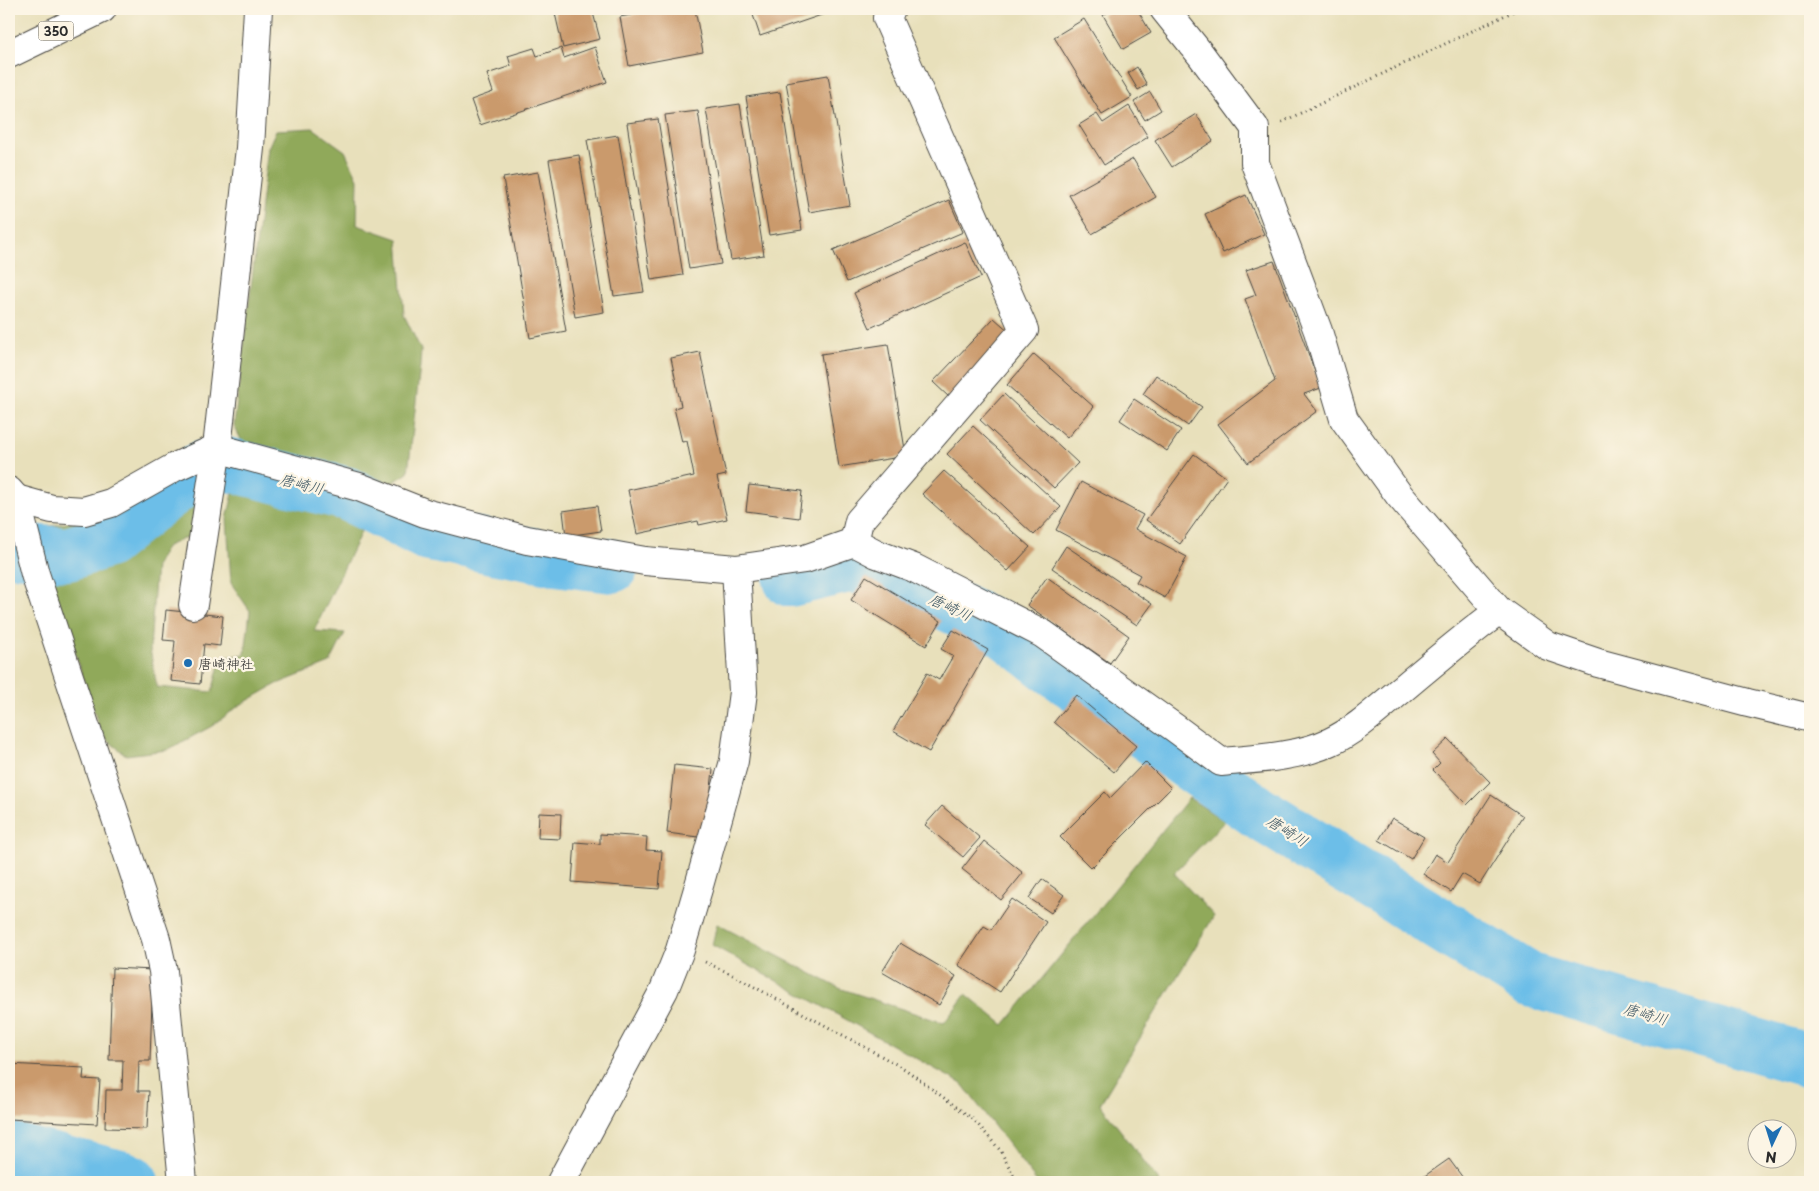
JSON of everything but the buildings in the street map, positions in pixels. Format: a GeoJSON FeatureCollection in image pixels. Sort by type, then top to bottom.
{"type":"FeatureCollection","features":[{"type":"Feature","properties":{"kind":"main road","name":"350"},"geometry":{"type":"LineString","coordinates":[[9,54],[102,9]]}},
{"type":"Feature","properties":{"kind":"main road"},"geometry":{"type":"LineString","coordinates":[[194,605],[216,448],[250,148],[258,9]]}},
{"type":"Feature","properties":{"kind":"main road"},"geometry":{"type":"LineString","coordinates":[[854,542],[859,521],[1024,330],[886,18],[891,9]]}},
{"type":"Feature","properties":{"kind":"main road"},"geometry":{"type":"LineString","coordinates":[[1164,9],[1202,54],[1255,128],[1255,163],[1318,331],[1344,419],[1399,495],[1500,611],[1548,646],[1598,663],[1810,718]]}},
{"type":"Feature","properties":{"kind":"main road"},"geometry":{"type":"LineString","coordinates":[[12,495],[52,509],[84,511],[111,503],[175,467],[216,448],[359,487],[425,513],[527,540],[645,561],[736,568],[805,559],[854,542],[877,554],[914,568],[1043,634],[1221,762],[1282,755],[1329,743],[1360,725],[1469,634],[1500,611]]}},
{"type":"Feature","properties":{"kind":"main road"},"geometry":{"type":"LineString","coordinates":[[12,495],[35,574],[160,955],[183,1182]]}},
{"type":"Feature","properties":{"kind":"main road"},"geometry":{"type":"LineString","coordinates":[[561,1182],[664,990],[680,950],[734,761],[743,692],[736,568]]}},
{"type":"Feature","properties":{"kind":"path"},"geometry":{"type":"LineString","coordinates":[[1255,128],[1271,127],[1518,9]]}},
{"type":"Feature","properties":{"kind":"path"},"geometry":{"type":"LineString","coordinates":[[680,950],[727,972],[905,1069],[974,1120],[1000,1150],[1017,1182]]}},
{"type":"Feature","properties":{"kind":"green space"},"geometry":{"type":"Polygon","coordinates":[[[313,128],[345,151],[358,179],[357,225],[398,239],[404,315],[421,350],[408,473],[392,483],[244,445],[234,426],[268,148],[276,130],[313,128]]]}},
{"type":"Feature","properties":{"kind":"green space"},"geometry":{"type":"Polygon","coordinates":[[[197,485],[200,504],[190,536],[167,546],[156,565],[150,649],[157,687],[212,692],[221,658],[245,654],[250,611],[231,583],[227,519],[235,485],[348,507],[361,532],[314,631],[345,633],[330,663],[277,684],[240,705],[212,726],[167,750],[126,755],[102,736],[35,529],[120,513],[159,516],[185,490],[197,485]]]}},
{"type":"Feature","properties":{"kind":"green space"},"geometry":{"type":"Polygon","coordinates":[[[1189,798],[1225,821],[1174,873],[1214,916],[1100,1104],[1160,1182],[1037,1182],[962,1084],[712,945],[717,924],[839,988],[944,1023],[966,994],[1004,1025],[1189,798]]]}},
{"type":"Feature","properties":{"kind":"waterway","name":"唐崎川"},"geometry":{"type":"LineString","coordinates":[[9,548],[13,550],[68,554],[107,541],[201,468],[226,464],[348,494],[430,535],[555,559],[612,566]]}},
{"type":"Feature","properties":{"kind":"waterway","name":"唐崎川"},"geometry":{"type":"LineString","coordinates":[[790,580],[853,565],[898,581],[1004,631],[1048,665],[1261,814],[1530,980],[1810,1061]]}},
{"type":"Feature","properties":{"kind":"waterway"},"geometry":{"type":"LineString","coordinates":[[9,1149],[124,1178],[132,1182]]}},
{"type":"Feature","properties":{"kind":"place","name":"唐崎神社"},"geometry":{"type":"Point","coordinates":[188,663]}}]}
